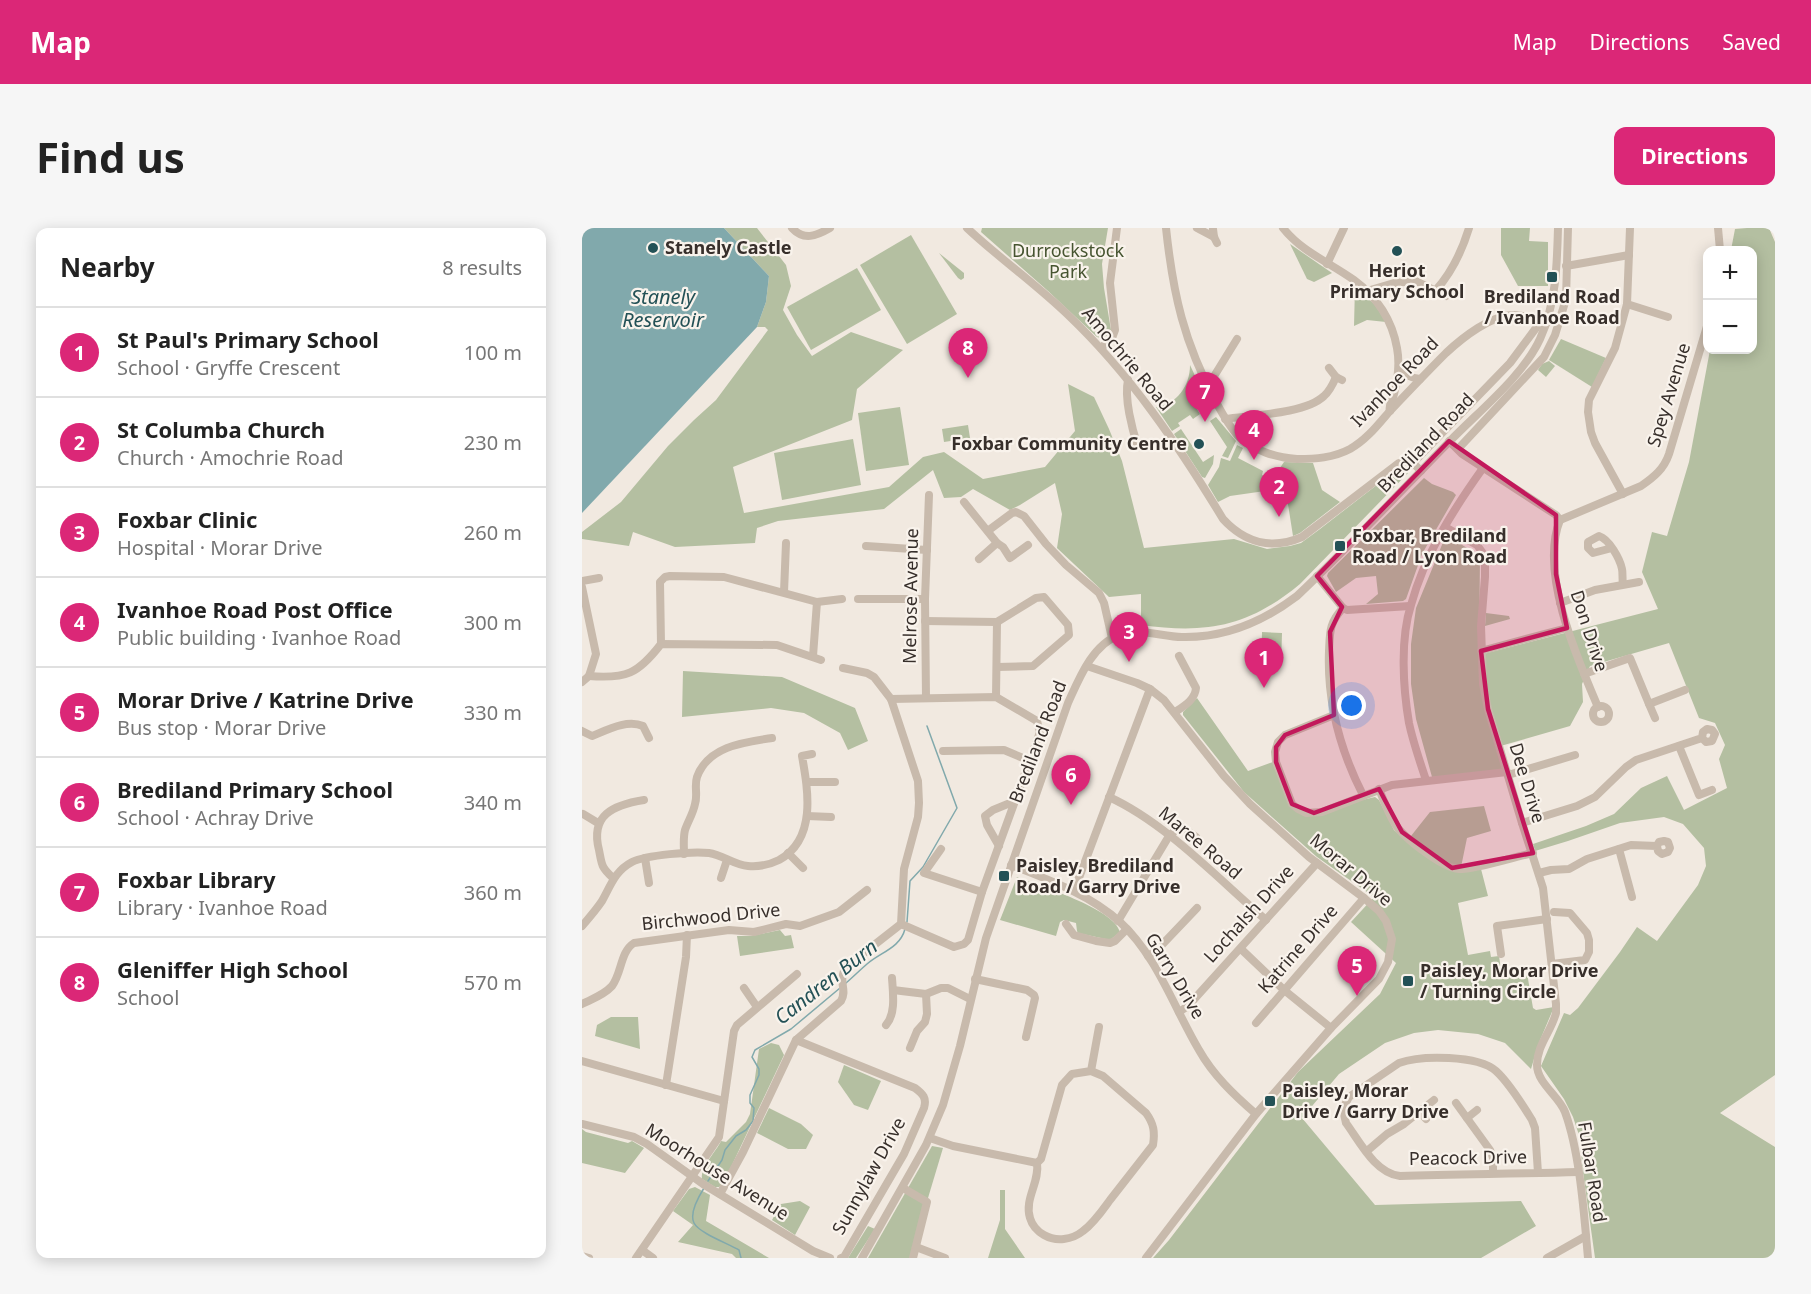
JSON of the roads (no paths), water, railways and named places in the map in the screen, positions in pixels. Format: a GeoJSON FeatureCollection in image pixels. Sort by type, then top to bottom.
{"type":"FeatureCollection","features":[{"type":"Feature","properties":{"kind":"street"},"geometry":{"type":"LineString","coordinates":[[792,228],[801,236],[811,237],[830,228]]}},
{"type":"Feature","properties":{"kind":"street","name":"Amochrie Road"},"geometry":{"type":"LineString","coordinates":[[967,228],[978,232],[1101,348],[1162,425],[1223,519],[1231,528],[1256,542],[1279,544],[1302,537],[1399,463],[1406,461],[1413,463]]}},
{"type":"Feature","properties":{"kind":"street"},"geometry":{"type":"LineString","coordinates":[[1101,348],[1112,339],[1115,330],[1110,283],[1117,228]]}},
{"type":"Feature","properties":{"kind":"street","name":"Ivanhoe Road"},"geometry":{"type":"LineString","coordinates":[[1166,228],[1171,273],[1180,316],[1208,386],[1225,419],[1239,436],[1256,448],[1290,459],[1331,456],[1359,443],[1375,430],[1455,344],[1477,329],[1508,315],[1518,314],[1543,322]]}},
{"type":"Feature","properties":{"kind":"street"},"geometry":{"type":"LineString","coordinates":[[1197,228],[1215,236]]}},
{"type":"Feature","properties":{"kind":"street"},"geometry":{"type":"LineString","coordinates":[[1283,228],[1308,252],[1353,279],[1386,315],[1392,328],[1399,369],[1394,397],[1389,406],[1390,412]]}},
{"type":"Feature","properties":{"kind":"street"},"geometry":{"type":"LineString","coordinates":[[1327,264],[1344,228]]}},
{"type":"Feature","properties":{"kind":"street"},"geometry":{"type":"LineString","coordinates":[[1436,290],[1452,269],[1465,242],[1468,228]]}},
{"type":"Feature","properties":{"kind":"street","name":"Brediland Road"},"geometry":{"type":"LineString","coordinates":[[862,1258],[930,1138],[943,1105],[986,938],[1068,703],[1087,666],[1100,647],[1119,634],[1133,631],[1182,637],[1226,633],[1278,610],[1297,596],[1525,364],[1540,340],[1543,322],[1555,294],[1558,228]]}},
{"type":"Feature","properties":{"kind":"street","name":"Brediland Road"},"geometry":{"type":"LineString","coordinates":[[1458,449],[1544,357],[1555,335],[1566,299],[1568,228]]}},
{"type":"Feature","properties":{"kind":"street"},"geometry":{"type":"LineString","coordinates":[[1623,494],[1595,443],[1589,422],[1589,400],[1611,358],[1627,304],[1630,228]]}},
{"type":"Feature","properties":{"kind":"street"},"geometry":{"type":"LineString","coordinates":[[1718,228],[1720,246]]}},
{"type":"Feature","properties":{"kind":"street"},"geometry":{"type":"LineString","coordinates":[[1566,266],[1629,255]]}},
{"type":"Feature","properties":{"kind":"street"},"geometry":{"type":"LineString","coordinates":[[1366,291],[1394,283],[1416,281],[1446,296]]}},
{"type":"Feature","properties":{"kind":"street"},"geometry":{"type":"LineString","coordinates":[[1627,304],[1668,317]]}},
{"type":"Feature","properties":{"kind":"street"},"geometry":{"type":"LineString","coordinates":[[1421,471],[1413,463],[1509,363],[1543,322]]}},
{"type":"Feature","properties":{"kind":"street","name":"Spey Avenue"},"geometry":{"type":"LineString","coordinates":[[1560,520],[1623,494],[1653,478],[1666,461],[1703,336]]}},
{"type":"Feature","properties":{"kind":"street"},"geometry":{"type":"LineString","coordinates":[[1208,386],[1238,338]]}},
{"type":"Feature","properties":{"kind":"street"},"geometry":{"type":"LineString","coordinates":[[1225,419],[1302,409],[1314,404],[1339,378],[1329,368]]}},
{"type":"Feature","properties":{"kind":"street"},"geometry":{"type":"LineString","coordinates":[[1399,369],[1403,374],[1420,379]]}},
{"type":"Feature","properties":{"kind":"street"},"geometry":{"type":"LineString","coordinates":[[1128,380],[1130,416],[1138,447]]}},
{"type":"Feature","properties":{"kind":"street"},"geometry":{"type":"LineString","coordinates":[[1449,441],[1560,520]]}},
{"type":"Feature","properties":{"kind":"street"},"geometry":{"type":"LineString","coordinates":[[1426,780],[1409,724],[1406,696],[1404,654],[1410,606],[1431,549],[1463,495],[1484,468]]}},
{"type":"Feature","properties":{"kind":"street","name":"Melrose Avenue"},"geometry":{"type":"LineString","coordinates":[[926,698],[925,599],[930,495]]}},
{"type":"Feature","properties":{"kind":"street"},"geometry":{"type":"LineString","coordinates":[[964,502],[1010,558],[1028,545]]}},
{"type":"Feature","properties":{"kind":"street"},"geometry":{"type":"LineString","coordinates":[[988,530],[1012,513],[1016,512],[1024,516],[1066,566],[1099,593],[1104,603],[1112,638]]}},
{"type":"Feature","properties":{"kind":"street","name":"Don Drive"},"geometry":{"type":"LineString","coordinates":[[1560,520],[1555,532],[1554,546],[1560,603],[1567,628],[1598,707]]}},
{"type":"Feature","properties":{"kind":"street","name":"Dee Drive"},"geometry":{"type":"LineString","coordinates":[[1445,527],[1478,545],[1485,556],[1481,651],[1484,692],[1543,888],[1556,1013],[1540,1046],[1537,1064]]}},
{"type":"Feature","properties":{"kind":"street"},"geometry":{"type":"LineString","coordinates":[[784,592],[786,543]]}},
{"type":"Feature","properties":{"kind":"street"},"geometry":{"type":"LineString","coordinates":[[979,559],[998,543]]}},
{"type":"Feature","properties":{"kind":"street"},"geometry":{"type":"LineString","coordinates":[[866,546],[927,550]]}},
{"type":"Feature","properties":{"kind":"street"},"geometry":{"type":"LineString","coordinates":[[1612,548],[1622,567],[1623,584]]}},
{"type":"Feature","properties":{"kind":"street"},"geometry":{"type":"LineString","coordinates":[[1317,576],[1343,608],[1351,610],[1410,606]]}},
{"type":"Feature","properties":{"kind":"street"},"geometry":{"type":"LineString","coordinates":[[582,587],[596,654],[586,679],[627,675],[652,656],[661,644],[660,582],[665,577],[724,577],[817,602],[842,599]]}},
{"type":"Feature","properties":{"kind":"street"},"geometry":{"type":"LineString","coordinates":[[582,581],[599,578]]}},
{"type":"Feature","properties":{"kind":"street"},"geometry":{"type":"LineString","coordinates":[[1560,603],[1595,590],[1639,582]]}},
{"type":"Feature","properties":{"kind":"street"},"geometry":{"type":"LineString","coordinates":[[925,621],[997,622],[1036,597],[1046,598],[1068,625],[1070,632],[1067,639],[1033,666],[997,667]]}},
{"type":"Feature","properties":{"kind":"street"},"geometry":{"type":"LineString","coordinates":[[858,599],[925,599]]}},
{"type":"Feature","properties":{"kind":"street"},"geometry":{"type":"LineString","coordinates":[[661,644],[777,645],[817,658],[817,602]]}},
{"type":"Feature","properties":{"kind":"street"},"geometry":{"type":"LineString","coordinates":[[1343,608],[1334,618],[1330,632],[1329,679],[1334,715],[1349,764],[1363,795]]}},
{"type":"Feature","properties":{"kind":"street"},"geometry":{"type":"LineString","coordinates":[[996,697],[997,622]]}},
{"type":"Feature","properties":{"kind":"street"},"geometry":{"type":"LineString","coordinates":[[1481,651],[1567,628]]}},
{"type":"Feature","properties":{"kind":"street"},"geometry":{"type":"LineString","coordinates":[[1175,712],[1196,693],[1196,688],[1179,656]]}},
{"type":"Feature","properties":{"kind":"street"},"geometry":{"type":"LineString","coordinates":[[1584,674],[1630,658],[1655,718]]}},
{"type":"Feature","properties":{"kind":"street","name":"Morar Drive"},"geometry":{"type":"LineString","coordinates":[[1087,666],[1150,689],[1164,700],[1224,776],[1250,804],[1317,863],[1379,911],[1386,921],[1392,939],[1388,962],[1379,979],[1331,1028],[1256,1114],[1146,1258]]}},
{"type":"Feature","properties":{"kind":"street"},"geometry":{"type":"LineString","coordinates":[[843,668],[867,673],[874,677],[891,699],[915,772],[919,803],[918,817],[904,870],[906,926]]}},
{"type":"Feature","properties":{"kind":"street"},"geometry":{"type":"LineString","coordinates":[[1074,891],[1150,689]]}},
{"type":"Feature","properties":{"kind":"street"},"geometry":{"type":"LineString","coordinates":[[1649,704],[1685,690]]}},
{"type":"Feature","properties":{"kind":"street"},"geometry":{"type":"LineString","coordinates":[[891,699],[996,697],[1037,721],[1040,732],[982,892],[968,940],[954,947],[906,926]]}},
{"type":"Feature","properties":{"kind":"street"},"geometry":{"type":"LineString","coordinates":[[1334,715],[1281,738],[1276,747],[1276,762],[1291,802],[1301,812],[1322,812],[1392,785],[1507,774],[1575,755]]}},
{"type":"Feature","properties":{"kind":"street"},"geometry":{"type":"LineString","coordinates":[[582,731],[592,735],[630,723],[637,723],[643,726],[649,738]]}},
{"type":"Feature","properties":{"kind":"street"},"geometry":{"type":"LineString","coordinates":[[684,854],[685,831],[696,803],[696,778],[700,771],[725,749],[741,743],[772,738]]}},
{"type":"Feature","properties":{"kind":"street"},"geometry":{"type":"LineString","coordinates":[[1522,824],[1587,801],[1602,792],[1630,763],[1702,738]]}},
{"type":"Feature","properties":{"kind":"street"},"geometry":{"type":"LineString","coordinates":[[1679,746],[1699,795],[1712,790]]}},
{"type":"Feature","properties":{"kind":"street"},"geometry":{"type":"LineString","coordinates":[[943,751],[1004,750],[1030,760]]}},
{"type":"Feature","properties":{"kind":"street"},"geometry":{"type":"LineString","coordinates":[[582,926],[595,912],[613,878],[627,866],[645,858],[710,853],[740,865],[759,867],[774,862],[788,853],[802,834],[807,816],[807,782],[802,756],[812,754]]}},
{"type":"Feature","properties":{"kind":"street"},"geometry":{"type":"LineString","coordinates":[[807,782],[835,782]]}},
{"type":"Feature","properties":{"kind":"street"},"geometry":{"type":"LineString","coordinates":[[1379,789],[1392,819],[1402,832],[1426,852],[1452,868],[1470,868],[1533,853]]}},
{"type":"Feature","properties":{"kind":"street","name":"Maree Road"},"geometry":{"type":"LineString","coordinates":[[1109,797],[1124,804],[1169,836],[1266,920]]}},
{"type":"Feature","properties":{"kind":"street"},"geometry":{"type":"LineString","coordinates":[[613,878],[603,869],[595,834],[598,823],[603,816],[618,807],[644,800]]}},
{"type":"Feature","properties":{"kind":"street"},"geometry":{"type":"LineString","coordinates":[[999,846],[987,825],[985,816],[1014,801]]}},
{"type":"Feature","properties":{"kind":"street"},"geometry":{"type":"LineString","coordinates":[[583,814],[598,823]]}},
{"type":"Feature","properties":{"kind":"street"},"geometry":{"type":"LineString","coordinates":[[807,816],[831,818]]}},
{"type":"Feature","properties":{"kind":"street"},"geometry":{"type":"LineString","coordinates":[[1007,822],[1024,828]]}},
{"type":"Feature","properties":{"kind":"street"},"geometry":{"type":"LineString","coordinates":[[1118,921],[1169,836],[1182,827],[1196,837]]}},
{"type":"Feature","properties":{"kind":"street"},"geometry":{"type":"LineString","coordinates":[[1539,873],[1569,869],[1587,859],[1631,846],[1657,846]]}},
{"type":"Feature","properties":{"kind":"street"},"geometry":{"type":"LineString","coordinates":[[941,849],[924,873],[982,892]]}},
{"type":"Feature","properties":{"kind":"street"},"geometry":{"type":"LineString","coordinates":[[1619,849],[1632,897]]}},
{"type":"Feature","properties":{"kind":"street"},"geometry":{"type":"LineString","coordinates":[[788,853],[803,868]]}},
{"type":"Feature","properties":{"kind":"street"},"geometry":{"type":"LineString","coordinates":[[645,858],[649,883]]}},
{"type":"Feature","properties":{"kind":"street"},"geometry":{"type":"LineString","coordinates":[[721,878],[727,860]]}},
{"type":"Feature","properties":{"kind":"street","name":"Lochalsh Drive"},"geometry":{"type":"LineString","coordinates":[[1179,1012],[1188,1006],[1241,949],[1317,863]]}},
{"type":"Feature","properties":{"kind":"street","name":"Garry Drive"},"geometry":{"type":"LineString","coordinates":[[1011,865],[1074,891],[1100,906],[1127,928],[1148,956],[1199,1051],[1227,1088],[1256,1114]]}},
{"type":"Feature","properties":{"kind":"street","name":"Birchwood Drive"},"geometry":{"type":"LineString","coordinates":[[582,1004],[612,986],[626,950],[634,943],[729,930],[754,932],[786,924],[800,926],[839,912],[867,890]]}},
{"type":"Feature","properties":{"kind":"street","name":"Katrine Drive"},"geometry":{"type":"LineString","coordinates":[[1256,1023],[1364,898]]}},
{"type":"Feature","properties":{"kind":"street"},"geometry":{"type":"LineString","coordinates":[[1148,956],[1157,950],[1197,908]]}},
{"type":"Feature","properties":{"kind":"street"},"geometry":{"type":"LineString","coordinates":[[1552,964],[1585,960],[1588,955],[1589,936],[1575,911],[1554,912]]}},
{"type":"Feature","properties":{"kind":"street"},"geometry":{"type":"LineString","coordinates":[[1501,954],[1497,926],[1547,919]]}},
{"type":"Feature","properties":{"kind":"street"},"geometry":{"type":"LineString","coordinates":[[1066,924],[1074,935],[1110,943],[1115,941],[1127,928]]}},
{"type":"Feature","properties":{"kind":"street"},"geometry":{"type":"LineString","coordinates":[[720,1194],[743,1152],[796,1040],[844,997],[842,976],[846,967],[906,926]]}},
{"type":"Feature","properties":{"kind":"street"},"geometry":{"type":"LineString","coordinates":[[666,1085],[686,957],[687,935]]}},
{"type":"Feature","properties":{"kind":"street"},"geometry":{"type":"LineString","coordinates":[[1241,949],[1284,990],[1331,1028]]}},
{"type":"Feature","properties":{"kind":"street"},"geometry":{"type":"LineString","coordinates":[[636,1258],[719,1137],[734,1031],[737,1024],[796,974]]}},
{"type":"Feature","properties":{"kind":"street"},"geometry":{"type":"LineString","coordinates":[[886,1025],[893,1009],[892,978]]}},
{"type":"Feature","properties":{"kind":"street"},"geometry":{"type":"LineString","coordinates":[[975,979],[1027,990],[1034,995],[1026,1037]]}},
{"type":"Feature","properties":{"kind":"street"},"geometry":{"type":"LineString","coordinates":[[744,988],[757,1007]]}},
{"type":"Feature","properties":{"kind":"street"},"geometry":{"type":"LineString","coordinates":[[893,990],[926,994],[941,988],[948,988],[970,999]]}},
{"type":"Feature","properties":{"kind":"street"},"geometry":{"type":"LineString","coordinates":[[910,1048],[917,1031],[929,1025],[926,994]]}},
{"type":"Feature","properties":{"kind":"street"},"geometry":{"type":"LineString","coordinates":[[1091,1071],[1099,1027]]}},
{"type":"Feature","properties":{"kind":"street","name":"Sunnylaw Drive"},"geometry":{"type":"LineString","coordinates":[[796,1040],[915,1088],[924,1097],[924,1108],[904,1154],[844,1257],[841,1258]]}},
{"type":"Feature","properties":{"kind":"street","name":"Peacock Drive"},"geometry":{"type":"LineString","coordinates":[[1538,1173],[1535,1128],[1532,1120],[1497,1071],[1476,1062],[1414,1058],[1399,1063],[1349,1097],[1344,1110],[1346,1123],[1378,1166],[1390,1175],[1400,1176],[1493,1173],[1538,1173],[1578,1172]]}},
{"type":"Feature","properties":{"kind":"street"},"geometry":{"type":"LineString","coordinates":[[582,1061],[724,1101]]}},
{"type":"Feature","properties":{"kind":"street","name":"Fulbar Road"},"geometry":{"type":"LineString","coordinates":[[1537,1064],[1538,1073],[1564,1108],[1571,1132],[1588,1258]]}},
{"type":"Feature","properties":{"kind":"street"},"geometry":{"type":"LineString","coordinates":[[1091,1071],[1103,1076],[1146,1113],[1155,1131],[1153,1145],[1096,1218],[1083,1231],[1072,1238],[1049,1238],[1037,1231],[1030,1218],[1029,1202],[1036,1181],[1037,1163],[1041,1159],[1062,1084],[1072,1074],[1091,1071]]}},
{"type":"Feature","properties":{"kind":"street"},"geometry":{"type":"LineString","coordinates":[[1367,1151],[1387,1134],[1423,1115],[1434,1100]]}},
{"type":"Feature","properties":{"kind":"street"},"geometry":{"type":"LineString","coordinates":[[1456,1103],[1492,1154],[1493,1173]]}},
{"type":"Feature","properties":{"kind":"street"},"geometry":{"type":"LineString","coordinates":[[1467,1118],[1477,1110]]}},
{"type":"Feature","properties":{"kind":"street","name":"Moorhouse Avenue"},"geometry":{"type":"LineString","coordinates":[[582,1124],[634,1137],[647,1144],[711,1190],[813,1251],[830,1258]]}},
{"type":"Feature","properties":{"kind":"street"},"geometry":{"type":"LineString","coordinates":[[930,1138],[953,1146],[1037,1163]]}},
{"type":"Feature","properties":{"kind":"street"},"geometry":{"type":"LineString","coordinates":[[903,1188],[927,1202],[913,1258]]}},
{"type":"Feature","properties":{"kind":"street"},"geometry":{"type":"LineString","coordinates":[[866,1220],[879,1228]]}},
{"type":"Feature","properties":{"kind":"street"},"geometry":{"type":"LineString","coordinates":[[1547,1258],[1586,1236]]}},
{"type":"Feature","properties":{"kind":"street"},"geometry":{"type":"LineString","coordinates":[[916,1247],[945,1258]]}},
{"type":"Feature","properties":{"kind":"street"},"geometry":{"type":"LineString","coordinates":[[642,1250],[653,1258]]}},
{"type":"Feature","properties":{"kind":"street"},"geometry":{"type":"LineString","coordinates":[[582,1256],[589,1258]]}},
{"type":"Feature","properties":{"kind":"water","name":"Stanely Reservoir"},"geometry":{"type":"Polygon","coordinates":[[[582,228],[724,228],[769,276],[766,302],[757,327],[582,513],[582,228]]]}},
{"type":"Feature","properties":{"kind":"waterway","name":"Candren Burn"},"geometry":{"type":"LineString","coordinates":[[907,922],[910,881],[923,867],[957,808],[927,726]]}},
{"type":"Feature","properties":{"kind":"waterway","name":"Candren Burn"},"geometry":{"type":"LineString","coordinates":[[846,983],[867,964],[899,941],[905,929]]}},
{"type":"Feature","properties":{"kind":"waterway","name":"Candren Burn"},"geometry":{"type":"LineString","coordinates":[[708,1181],[722,1160],[725,1150],[736,1136],[746,1130],[753,1121],[754,1108],[750,1103],[750,1095],[759,1075],[759,1069],[752,1057],[755,1050],[791,1029],[840,988]]}},
{"type":"Feature","properties":{"kind":"waterway","name":"Candren Burn"},"geometry":{"type":"LineString","coordinates":[[704,1188],[694,1210],[694,1223],[708,1234],[739,1250],[741,1258]]}},
{"type":"Feature","properties":{"kind":"place","name":"Stanely Castle"},"geometry":{"type":"Point","coordinates":[653,248]}},
{"type":"Feature","properties":{"kind":"place","name":"Heriot Primary School"},"geometry":{"type":"Point","coordinates":[1397,251]}},
{"type":"Feature","properties":{"kind":"place","name":"Brediland Road / Ivanhoe Road"},"geometry":{"type":"Point","coordinates":[1552,277]}},
{"type":"Feature","properties":{"kind":"place","name":"Gleniffer High School"},"geometry":{"type":"Point","coordinates":[968,378]}},
{"type":"Feature","properties":{"kind":"place","name":"Foxbar Library"},"geometry":{"type":"Point","coordinates":[1205,422]}},
{"type":"Feature","properties":{"kind":"place","name":"Foxbar Community Centre"},"geometry":{"type":"Point","coordinates":[1199,444]}},
{"type":"Feature","properties":{"kind":"place","name":"Ivanhoe Road Post Office"},"geometry":{"type":"Point","coordinates":[1254,460]}},
{"type":"Feature","properties":{"kind":"place","name":"St Columba Church"},"geometry":{"type":"Point","coordinates":[1279,517]}},
{"type":"Feature","properties":{"kind":"place","name":"Foxbar, Brediland Road / Lyon Road"},"geometry":{"type":"Point","coordinates":[1340,546]}},
{"type":"Feature","properties":{"kind":"place","name":"Foxbar Clinic"},"geometry":{"type":"Point","coordinates":[1129,662]}},
{"type":"Feature","properties":{"kind":"place","name":"St Paul's Primary School"},"geometry":{"type":"Point","coordinates":[1264,688]}},
{"type":"Feature","properties":{"kind":"place","name":"Brediland Primary School"},"geometry":{"type":"Point","coordinates":[1071,805]}},
{"type":"Feature","properties":{"kind":"place","name":"Paisley, Brediland Road / Garry Drive"},"geometry":{"type":"Point","coordinates":[1004,876]}},
{"type":"Feature","properties":{"kind":"place","name":"Paisley, Morar Drive / Turning Circle"},"geometry":{"type":"Point","coordinates":[1408,981]}},
{"type":"Feature","properties":{"kind":"place","name":"Morar Drive / Katrine Drive"},"geometry":{"type":"Point","coordinates":[1357,996]}},
{"type":"Feature","properties":{"kind":"place","name":"Paisley, Morar Drive / Garry Drive"},"geometry":{"type":"Point","coordinates":[1270,1101]}},
{"type":"Feature","properties":{"kind":"park label","name":"Durrockstock Park"},"geometry":{"type":"Point","coordinates":[1068,261]}}]}
